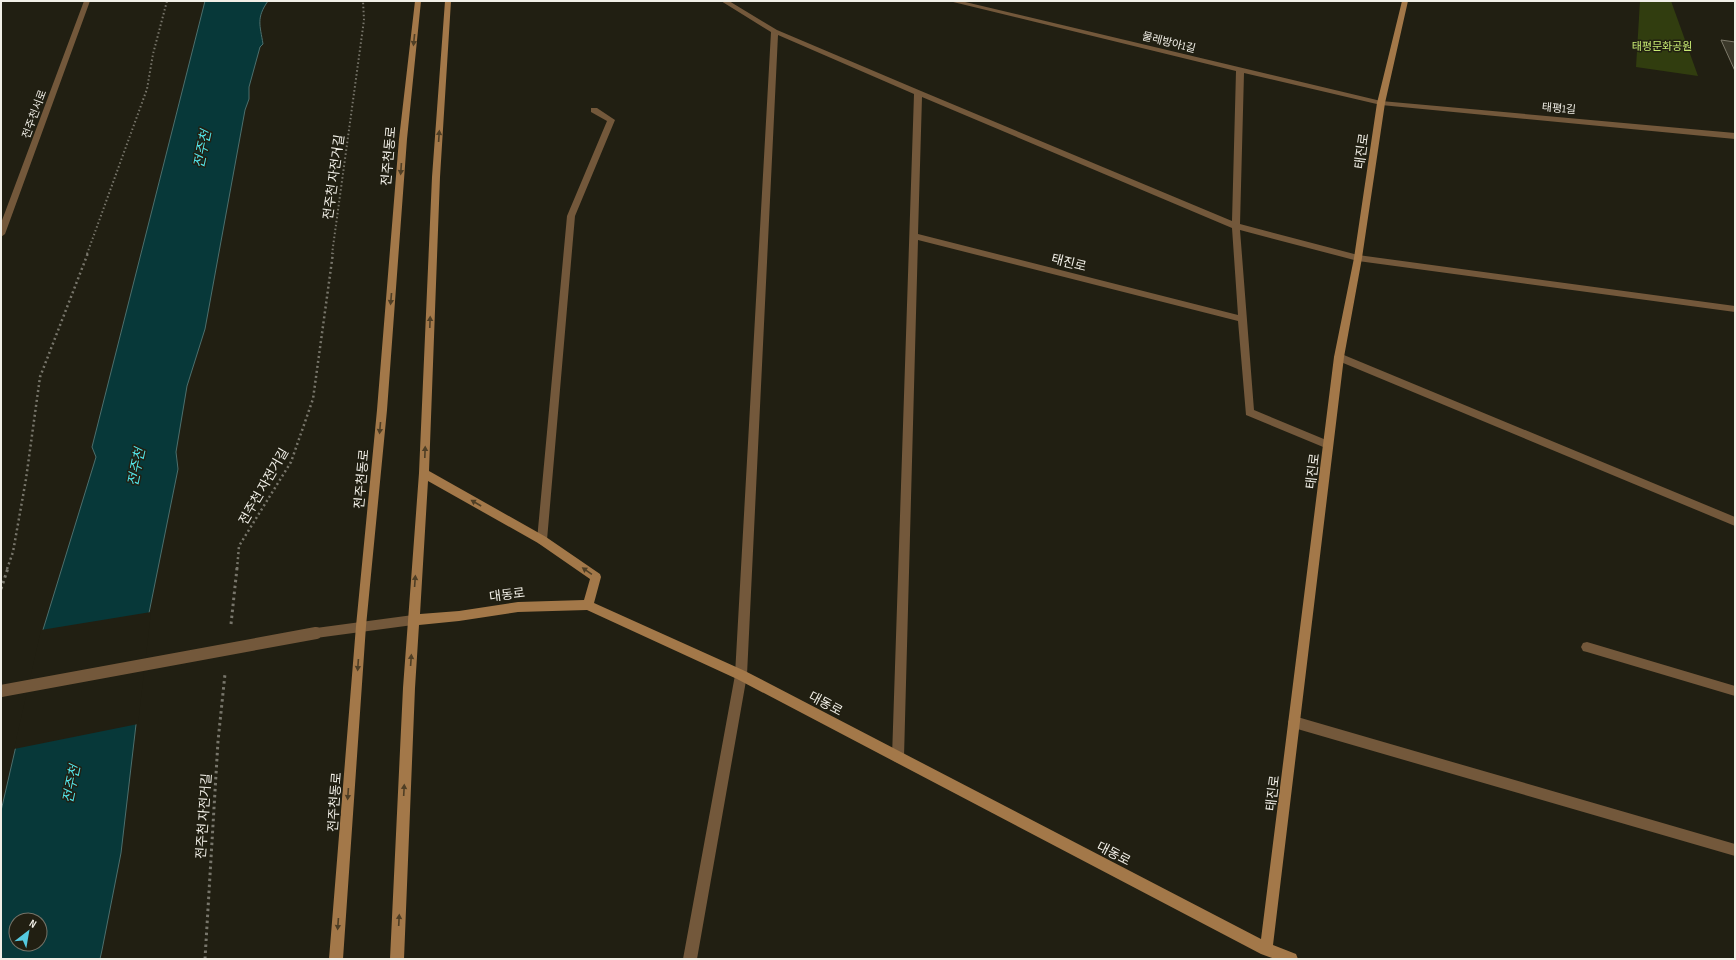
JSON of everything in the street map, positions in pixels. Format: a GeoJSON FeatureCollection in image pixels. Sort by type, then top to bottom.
{"type":"FeatureCollection","features":[{"type":"Feature","properties":{"kind":"street","name":"전주천서로"},"geometry":{"type":"LineString","coordinates":[[1,231],[87,1]]}},
{"type":"Feature","properties":{"kind":"street","name":"전주천동로"},"geometry":{"type":"LineString","coordinates":[[336,959],[362,626],[403,139],[418,1]]}},
{"type":"Feature","properties":{"kind":"street"},"geometry":{"type":"LineString","coordinates":[[397,959],[413,620],[424,473],[436,177],[448,1]]}},
{"type":"Feature","properties":{"kind":"street"},"geometry":{"type":"LineString","coordinates":[[724,1],[775,31],[918,93],[1236,226],[1358,258],[1735,308]]}},
{"type":"Feature","properties":{"kind":"street","name":"물레방아1길"},"geometry":{"type":"LineString","coordinates":[[952,1],[1240,71],[1381,103]]}},
{"type":"Feature","properties":{"kind":"street","name":"태진로"},"geometry":{"type":"LineString","coordinates":[[1266,954],[1339,357],[1358,258],[1381,103],[1405,1]]}},
{"type":"Feature","properties":{"kind":"street"},"geometry":{"type":"LineString","coordinates":[[690,959],[741,676],[775,31]]}},
{"type":"Feature","properties":{"kind":"street"},"geometry":{"type":"LineString","coordinates":[[1240,71],[1236,226],[1249,412],[1328,445]]}},
{"type":"Feature","properties":{"kind":"street"},"geometry":{"type":"LineString","coordinates":[[898,757],[918,93]]}},
{"type":"Feature","properties":{"kind":"street","name":"태평1길"},"geometry":{"type":"LineString","coordinates":[[1381,103],[1735,136]]}},
{"type":"Feature","properties":{"kind":"street"},"geometry":{"type":"LineString","coordinates":[[542,540],[570,216],[611,120],[594,110]]}},
{"type":"Feature","properties":{"kind":"street","name":"태진로"},"geometry":{"type":"LineString","coordinates":[[913,236],[1242,319]]}},
{"type":"Feature","properties":{"kind":"street"},"geometry":{"type":"LineString","coordinates":[[1339,357],[1735,522]]}},
{"type":"Feature","properties":{"kind":"street"},"geometry":{"type":"LineString","coordinates":[[424,473],[542,540],[596,577],[588,605]]}},
{"type":"Feature","properties":{"kind":"street","name":"대동로"},"geometry":{"type":"LineString","coordinates":[[1,691],[316,632],[459,616],[518,607],[588,605],[741,676],[898,757],[1266,954],[1291,959]]}},
{"type":"Feature","properties":{"kind":"street"},"geometry":{"type":"LineString","coordinates":[[1587,647],[1735,691]]}},
{"type":"Feature","properties":{"kind":"street"},"geometry":{"type":"LineString","coordinates":[[1294,722],[1735,850]]}},
{"type":"Feature","properties":{"kind":"path"},"geometry":{"type":"LineString","coordinates":[[1,589],[13,552],[26,479],[40,377],[77,284],[147,89],[153,54],[167,1]]}},
{"type":"Feature","properties":{"kind":"path","name":"전주천 자전거길"},"geometry":{"type":"LineString","coordinates":[[230,632],[239,546],[291,462],[313,400],[364,20],[363,1]]}},
{"type":"Feature","properties":{"kind":"path","name":"전주천 자전거길"},"geometry":{"type":"LineString","coordinates":[[205,959],[218,741],[226,671]]}},
{"type":"Feature","properties":{"kind":"green space","name":"태평문화공원"},"geometry":{"type":"Polygon","coordinates":[[[1640,1],[1671,1],[1698,76],[1636,67],[1640,1]]]}},
{"type":"Feature","properties":{"kind":"water","name":"전주천"},"geometry":{"type":"Polygon","coordinates":[[[205,1],[268,1],[260,17],[263,44],[260,47],[249,87],[249,99],[245,110],[205,329],[187,386],[176,452],[178,469],[149,613],[121,853],[100,959],[1,959],[1,811],[42,633],[96,457],[92,447],[205,1]]]}},
{"type":"Feature","properties":{"kind":"pier"},"geometry":{"type":"Polygon","coordinates":[[[151,612],[138,724],[14,749],[41,630],[151,612]]]}},
{"type":"Feature","properties":{"kind":"building"},"geometry":{"type":"Polygon","coordinates":[[[1721,40],[1735,42],[1735,71],[1721,40]]]}}]}
